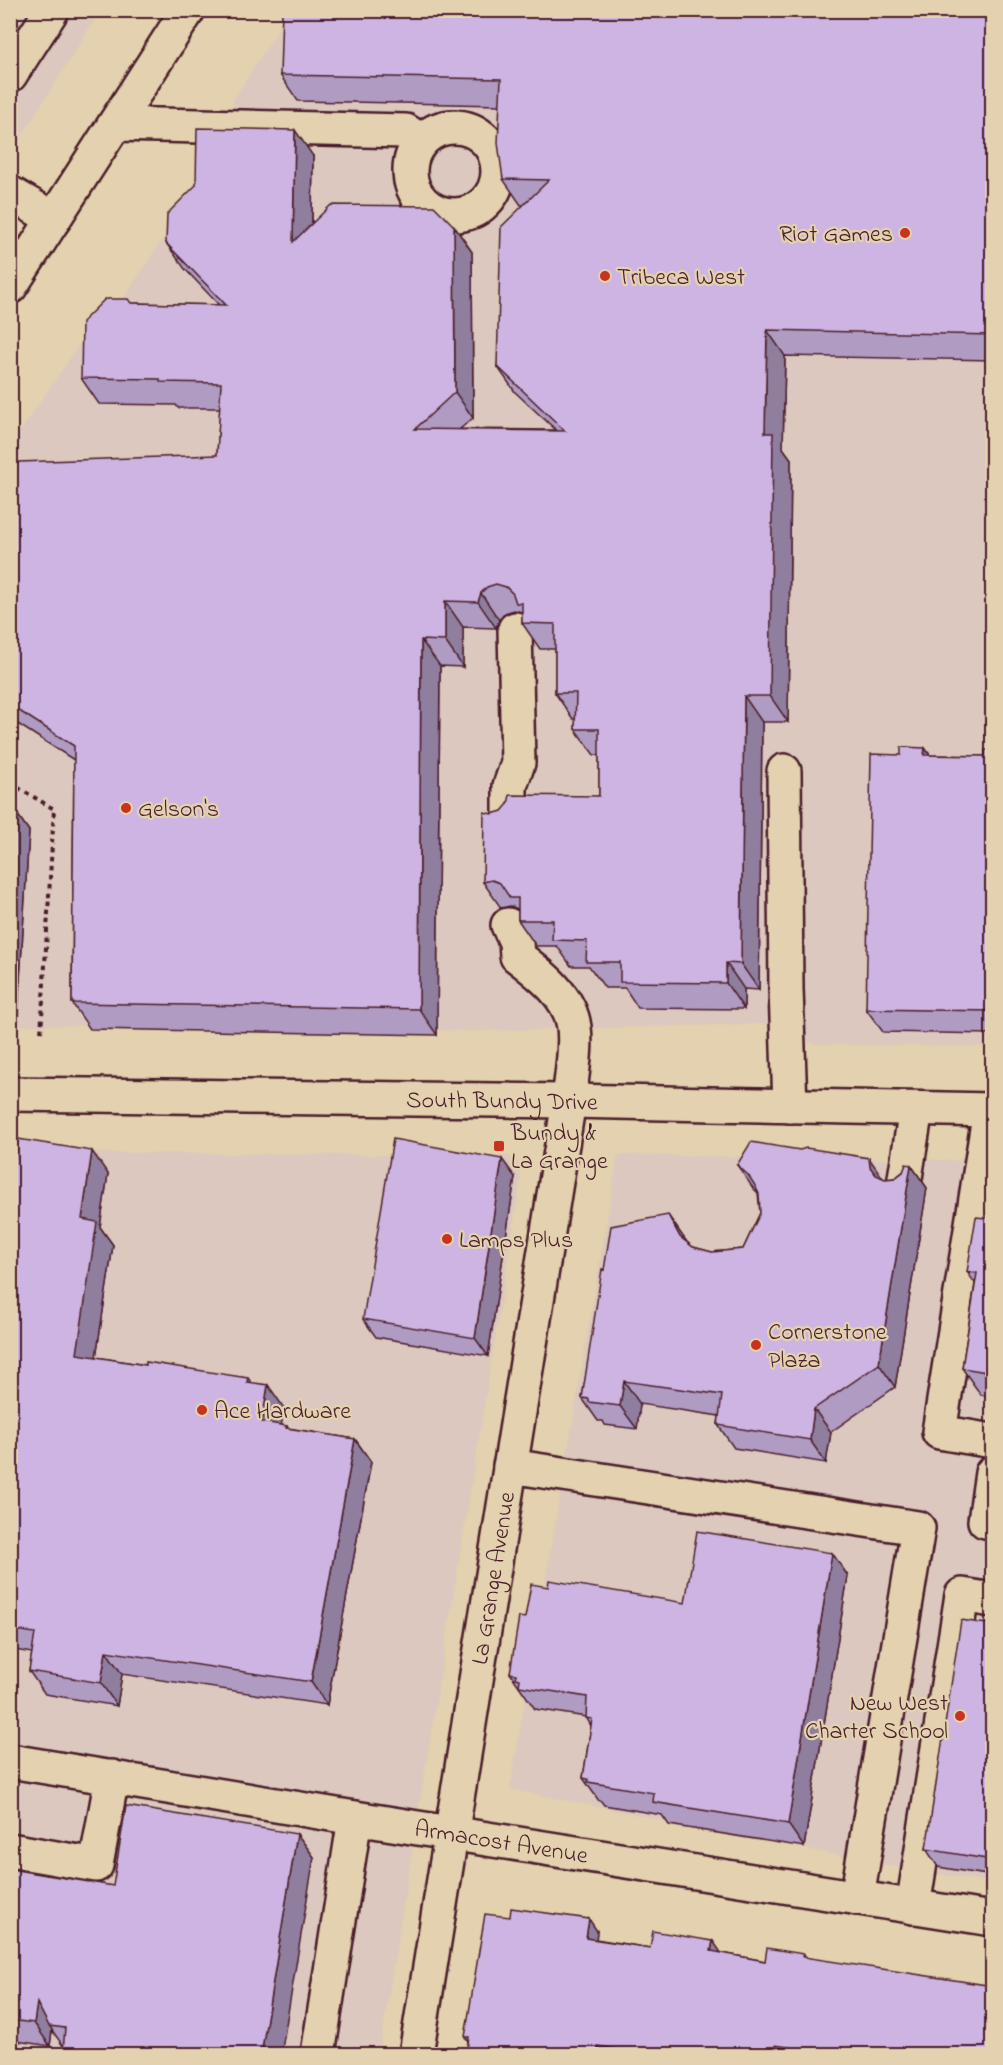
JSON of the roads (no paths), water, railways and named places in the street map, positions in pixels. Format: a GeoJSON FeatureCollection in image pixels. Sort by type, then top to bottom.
{"type":"FeatureCollection","features":[{"type":"Feature","properties":{"kind":"street"},"geometry":{"type":"LineString","coordinates":[[10,75],[52,10]]}},
{"type":"Feature","properties":{"kind":"street"},"geometry":{"type":"LineString","coordinates":[[10,287],[188,10]]}},
{"type":"Feature","properties":{"kind":"street"},"geometry":{"type":"LineString","coordinates":[[115,124],[406,131],[421,141]]}},
{"type":"Feature","properties":{"kind":"street"},"geometry":{"type":"LineString","coordinates":[[10,193],[54,219]]}},
{"type":"Feature","properties":{"kind":"street"},"geometry":{"type":"LineString","coordinates":[[515,629],[518,763],[510,786],[518,821]]}},
{"type":"Feature","properties":{"kind":"street"},"geometry":{"type":"LineString","coordinates":[[784,771],[786,989],[790,1106]]}},
{"type":"Feature","properties":{"kind":"street","name":"La Grange Avenue"},"geometry":{"type":"LineString","coordinates":[[416,2055],[569,1101],[574,1026],[564,1001],[554,988],[518,956],[516,930]]}},
{"type":"Feature","properties":{"kind":"street","name":"South Bundy Drive"},"geometry":{"type":"LineString","coordinates":[[10,1094],[569,1101],[991,1110]]}},
{"type":"Feature","properties":{"kind":"street"},"geometry":{"type":"LineString","coordinates":[[904,1184],[916,1109]]}},
{"type":"Feature","properties":{"kind":"street"},"geometry":{"type":"LineString","coordinates":[[991,1110],[939,1432],[993,1441]]}},
{"type":"Feature","properties":{"kind":"street"},"geometry":{"type":"LineString","coordinates":[[510,1466],[918,1528],[857,1898]]}},
{"type":"Feature","properties":{"kind":"street"},"geometry":{"type":"LineString","coordinates":[[993,1473],[985,1521],[993,1522]]}},
{"type":"Feature","properties":{"kind":"street"},"geometry":{"type":"LineString","coordinates":[[913,1907],[962,1595],[993,1600]]}},
{"type":"Feature","properties":{"kind":"street","name":"Armacost Avenue"},"geometry":{"type":"LineString","coordinates":[[10,1761],[993,1919]]}},
{"type":"Feature","properties":{"kind":"street"},"geometry":{"type":"LineString","coordinates":[[10,1850],[96,1865],[111,1777]]}},
{"type":"Feature","properties":{"kind":"street"},"geometry":{"type":"LineString","coordinates":[[318,2055],[355,1818]]}},
{"type":"Feature","properties":{"kind":"place","name":"Riot Games"},"geometry":{"type":"Point","coordinates":[905,233]}},
{"type":"Feature","properties":{"kind":"place","name":"Tribeca West"},"geometry":{"type":"Point","coordinates":[605,276]}},
{"type":"Feature","properties":{"kind":"place","name":"Gelson's"},"geometry":{"type":"Point","coordinates":[126,808]}},
{"type":"Feature","properties":{"kind":"place","name":"Bundy & La Grange"},"geometry":{"type":"Point","coordinates":[499,1146]}},
{"type":"Feature","properties":{"kind":"place","name":"Lamps Plus"},"geometry":{"type":"Point","coordinates":[447,1239]}},
{"type":"Feature","properties":{"kind":"place","name":"Cornerstone Plaza"},"geometry":{"type":"Point","coordinates":[756,1345]}},
{"type":"Feature","properties":{"kind":"place","name":"Ace Hardware"},"geometry":{"type":"Point","coordinates":[202,1410]}},
{"type":"Feature","properties":{"kind":"place","name":"New West Charter School"},"geometry":{"type":"Point","coordinates":[960,1716]}}]}
